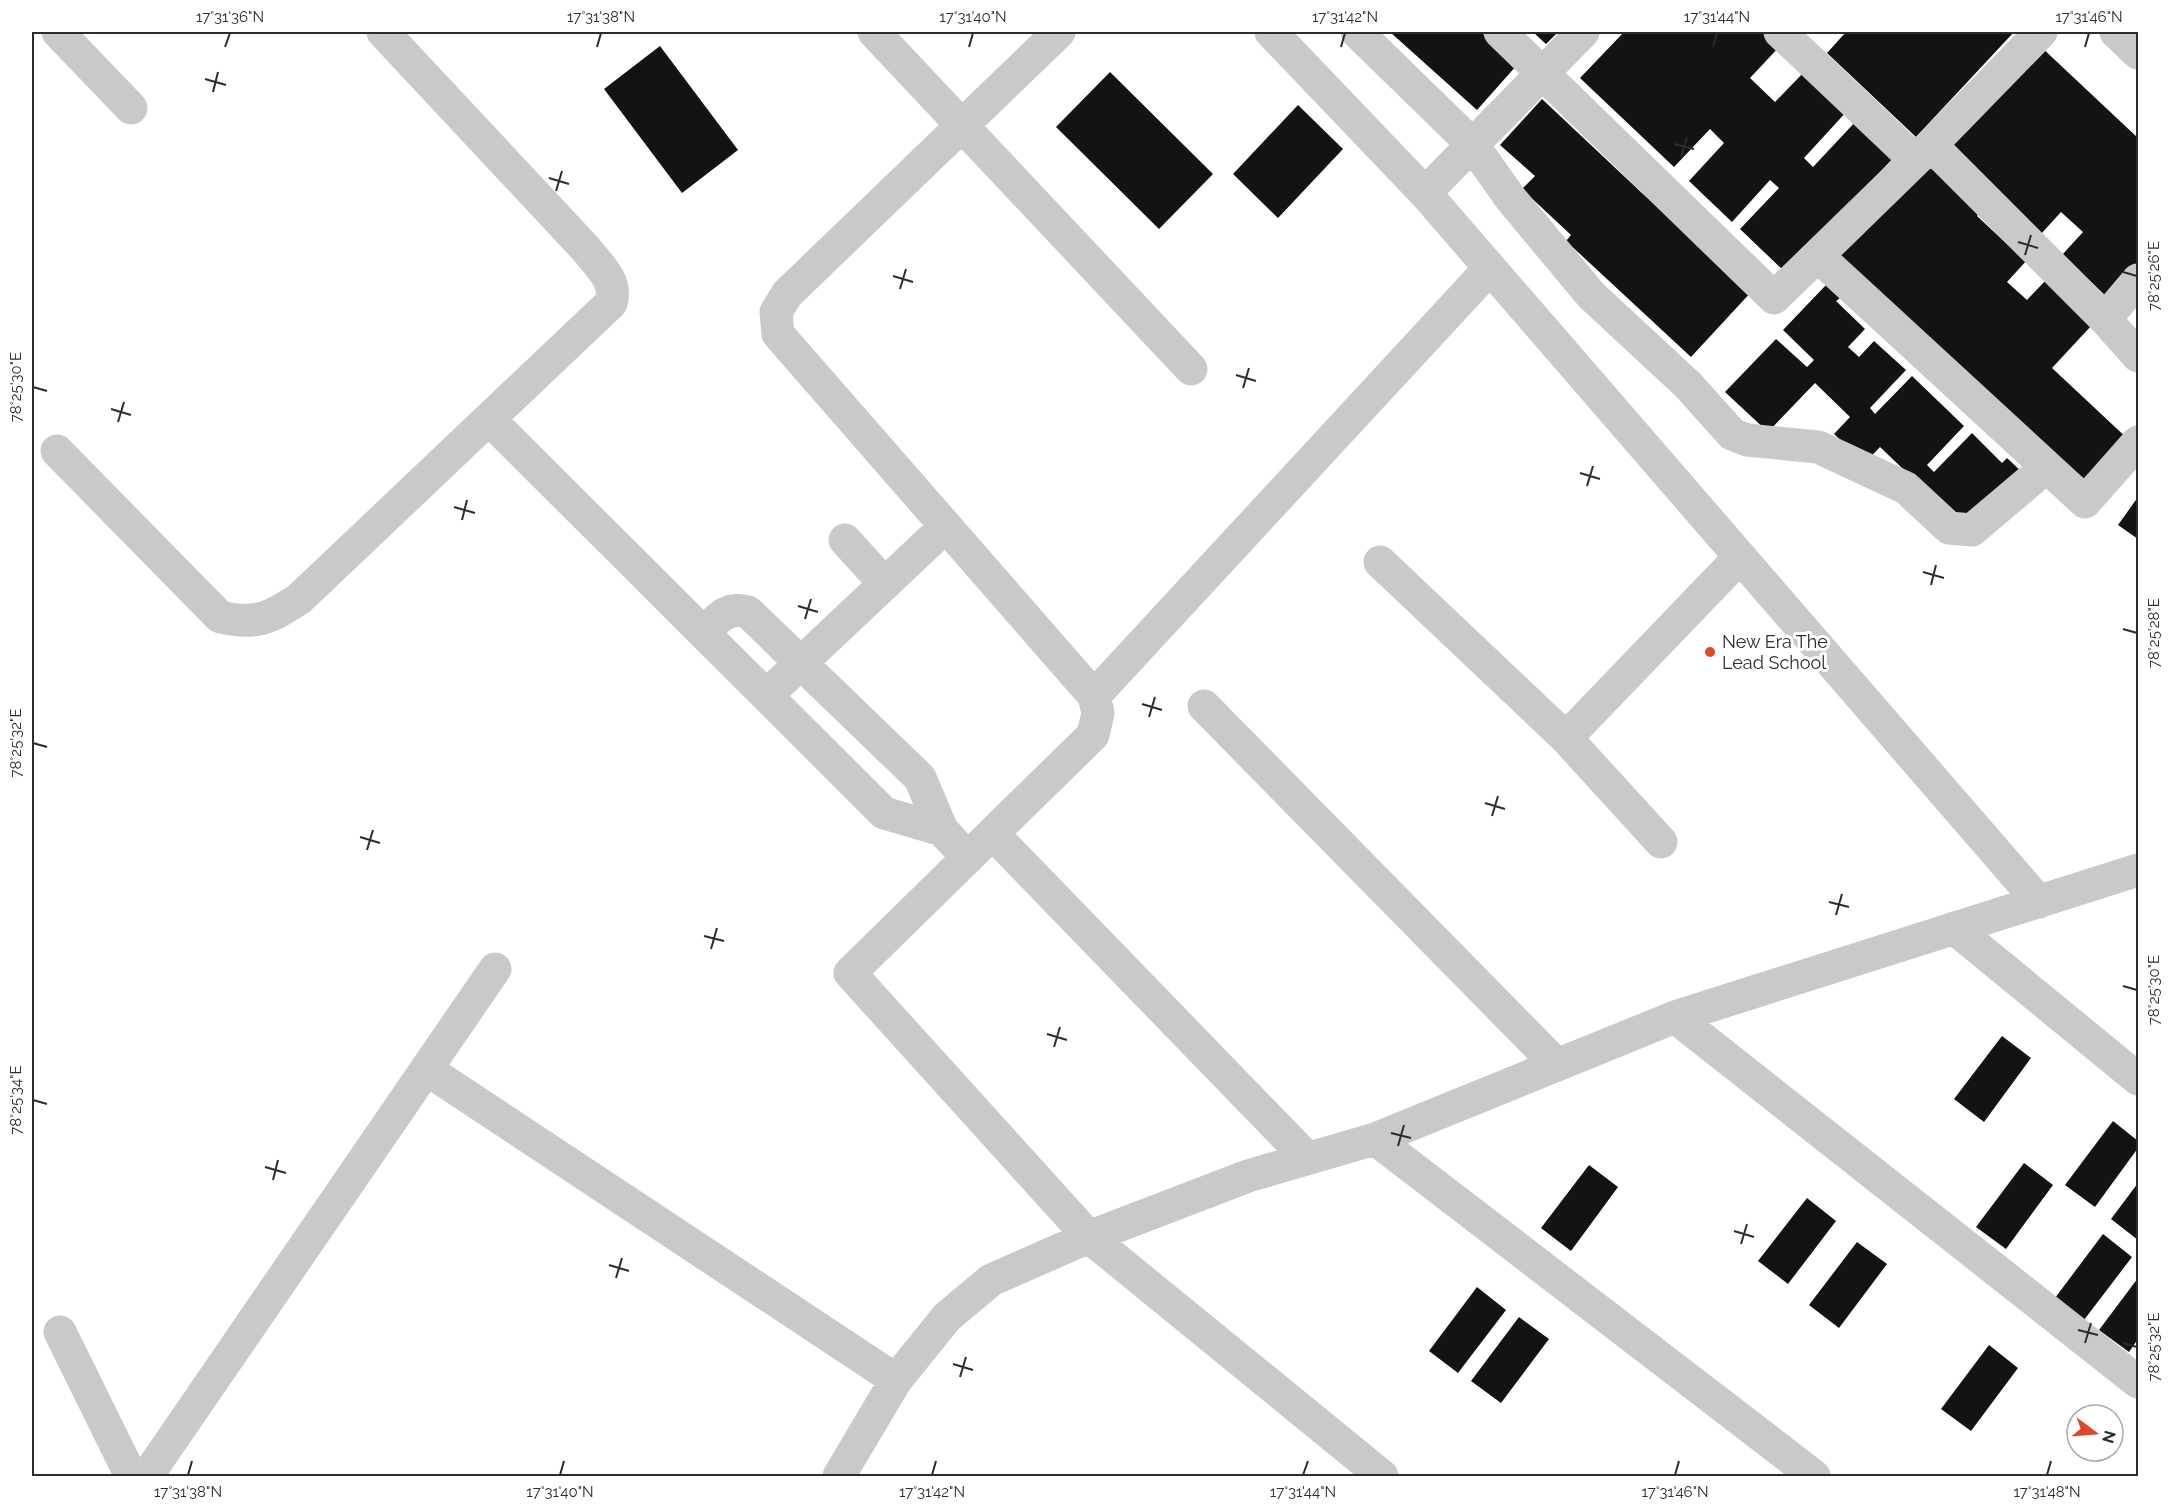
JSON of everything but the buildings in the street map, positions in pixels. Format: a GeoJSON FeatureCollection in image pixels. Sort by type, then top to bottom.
{"type":"FeatureCollection","features":[{"type":"Feature","properties":{"kind":"street"},"geometry":{"type":"LineString","coordinates":[[58,32],[131,108]]}},
{"type":"Feature","properties":{"kind":"street"},"geometry":{"type":"LineString","coordinates":[[874,32],[1191,369]]}},
{"type":"Feature","properties":{"kind":"street"},"geometry":{"type":"LineString","coordinates":[[1059,32],[788,294],[776,312],[778,334],[1095,696],[1098,713],[1093,735],[850,974],[1089,1237],[1382,1476]]}},
{"type":"Feature","properties":{"kind":"street"},"geometry":{"type":"LineString","coordinates":[[1271,32],[1425,193],[2039,902]]}},
{"type":"Feature","properties":{"kind":"street"},"geometry":{"type":"LineString","coordinates":[[1357,32],[1472,144],[1511,199],[1591,295],[1688,385],[1732,434],[1747,440],[1818,447],[1906,488],[1949,528],[1972,530],[2031,480],[2045,465]]}},
{"type":"Feature","properties":{"kind":"street"},"geometry":{"type":"LineString","coordinates":[[1500,32],[1774,298],[1923,153],[2041,32]]}},
{"type":"Feature","properties":{"kind":"street"},"geometry":{"type":"LineString","coordinates":[[1425,193],[1583,32]]}},
{"type":"Feature","properties":{"kind":"street"},"geometry":{"type":"LineString","coordinates":[[1780,32],[1923,153],[2105,319],[2139,356]]}},
{"type":"Feature","properties":{"kind":"street"},"geometry":{"type":"LineString","coordinates":[[2116,32],[2139,53]]}},
{"type":"Feature","properties":{"kind":"street"},"geometry":{"type":"LineString","coordinates":[[57,451],[220,617],[245,623],[271,617],[299,599],[611,303],[615,292],[611,281],[586,249],[385,33]]}},
{"type":"Feature","properties":{"kind":"street"},"geometry":{"type":"LineString","coordinates":[[1819,256],[2085,502],[2139,442]]}},
{"type":"Feature","properties":{"kind":"street"},"geometry":{"type":"LineString","coordinates":[[1095,696],[1490,268]]}},
{"type":"Feature","properties":{"kind":"street"},"geometry":{"type":"LineString","coordinates":[[2105,319],[2139,280]]}},
{"type":"Feature","properties":{"kind":"street"},"geometry":{"type":"LineString","coordinates":[[490,420],[884,813],[942,830]]}},
{"type":"Feature","properties":{"kind":"street"},"geometry":{"type":"LineString","coordinates":[[767,695],[946,526]]}},
{"type":"Feature","properties":{"kind":"street"},"geometry":{"type":"LineString","coordinates":[[845,540],[885,584]]}},
{"type":"Feature","properties":{"kind":"street"},"geometry":{"type":"LineString","coordinates":[[1566,738],[1740,557]]}},
{"type":"Feature","properties":{"kind":"street"},"geometry":{"type":"LineString","coordinates":[[1380,562],[1566,738],[1661,842]]}},
{"type":"Feature","properties":{"kind":"street"},"geometry":{"type":"LineString","coordinates":[[704,633],[722,614],[736,609],[748,612],[920,778],[942,830],[969,858]]}},
{"type":"Feature","properties":{"kind":"street"},"geometry":{"type":"LineString","coordinates":[[1204,706],[1557,1065]]}},
{"type":"Feature","properties":{"kind":"street"},"geometry":{"type":"LineString","coordinates":[[993,834],[1307,1158]]}},
{"type":"Feature","properties":{"kind":"street"},"geometry":{"type":"LineString","coordinates":[[839,1476],[896,1380],[946,1317],[991,1280],[1089,1237],[1248,1176],[1375,1139],[1675,1017],[2139,870]]}},
{"type":"Feature","properties":{"kind":"street"},"geometry":{"type":"LineString","coordinates":[[1954,928],[2139,1078]]}},
{"type":"Feature","properties":{"kind":"street"},"geometry":{"type":"LineString","coordinates":[[147,1476],[495,969]]}},
{"type":"Feature","properties":{"kind":"street"},"geometry":{"type":"LineString","coordinates":[[1675,1017],[2139,1382]]}},
{"type":"Feature","properties":{"kind":"street"},"geometry":{"type":"LineString","coordinates":[[426,1070],[896,1380]]}},
{"type":"Feature","properties":{"kind":"street"},"geometry":{"type":"LineString","coordinates":[[1375,1139],[1814,1476]]}},
{"type":"Feature","properties":{"kind":"street"},"geometry":{"type":"LineString","coordinates":[[60,1332],[131,1476]]}},
{"type":"Feature","properties":{"kind":"place","name":"New Era The Lead School"},"geometry":{"type":"Point","coordinates":[1710,652]}}]}
